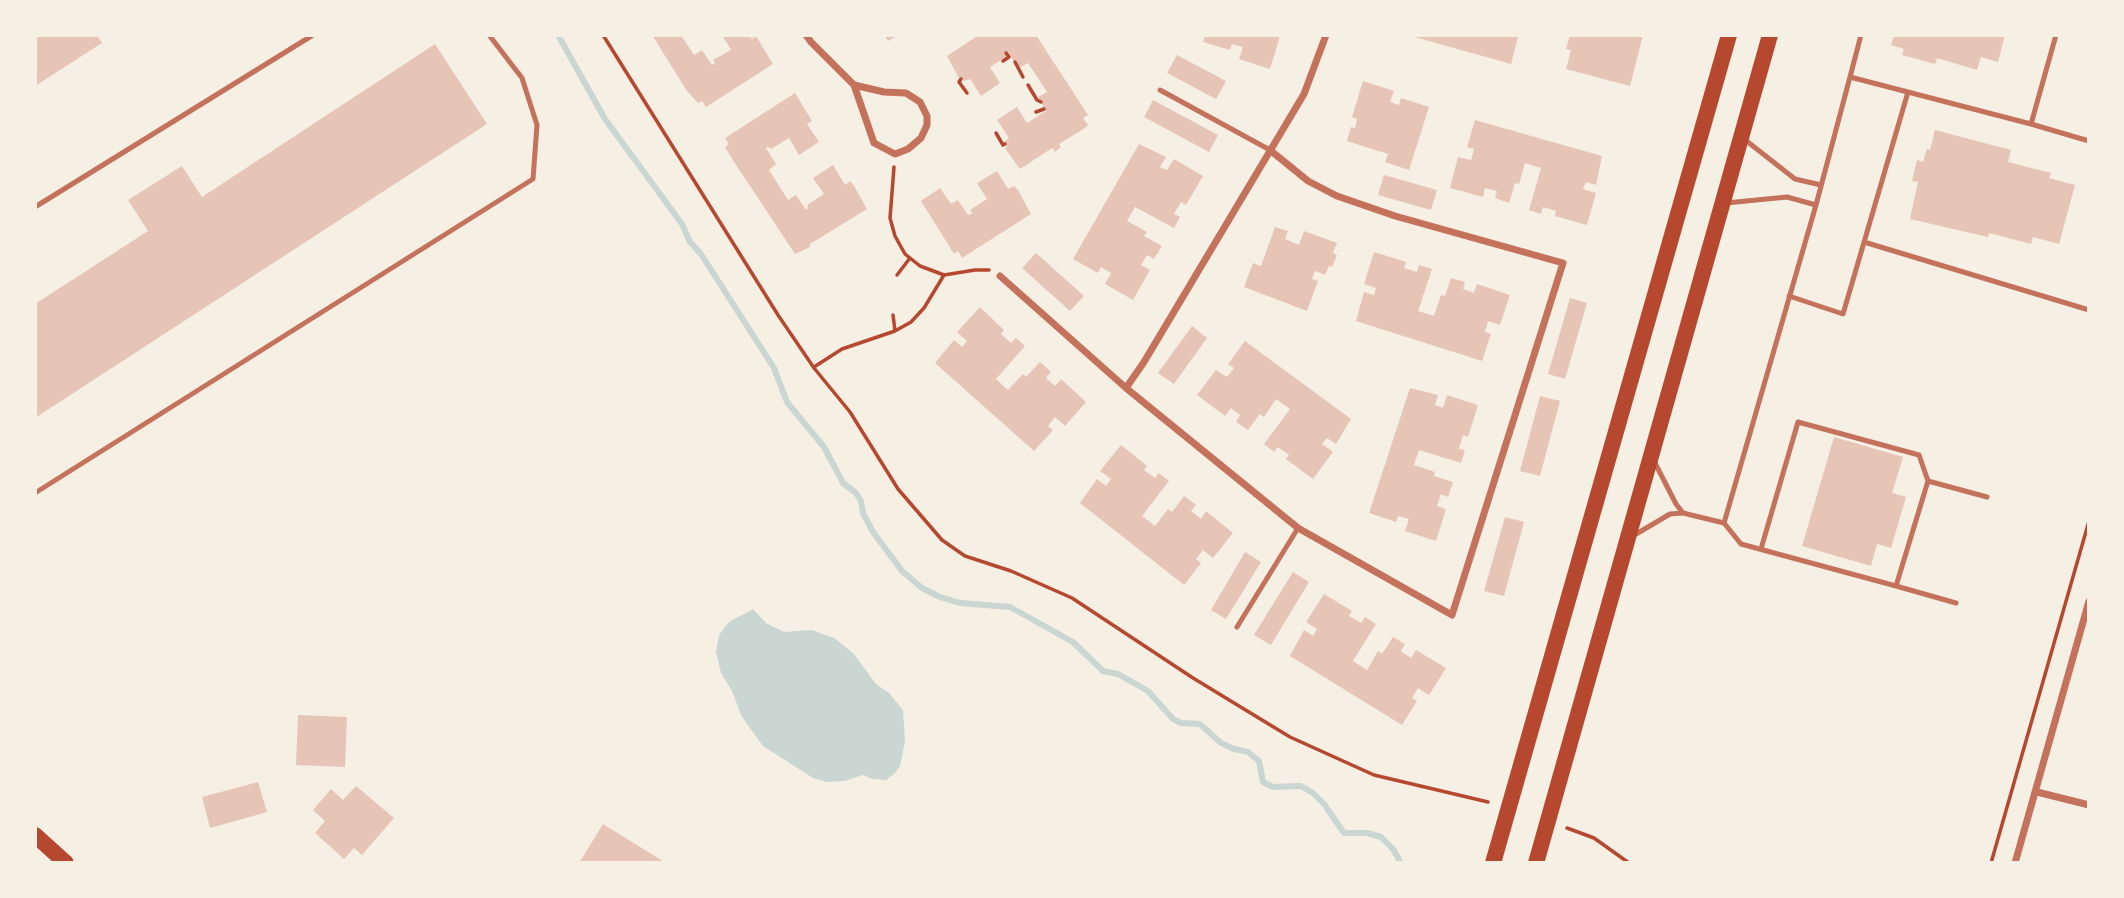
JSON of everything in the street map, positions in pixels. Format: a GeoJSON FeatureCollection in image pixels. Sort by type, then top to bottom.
{"type":"FeatureCollection","features":[{"type":"Feature","properties":{"kind":"main road"},"geometry":{"type":"LineString","coordinates":[[1493,863],[1729,35]]}},
{"type":"Feature","properties":{"kind":"main road"},"geometry":{"type":"LineString","coordinates":[[1536,863],[1770,35]]}},
{"type":"Feature","properties":{"kind":"main road"},"geometry":{"type":"LineString","coordinates":[[35,835],[66,863]]}},
{"type":"Feature","properties":{"kind":"street"},"geometry":{"type":"LineString","coordinates":[[806,35],[854,85],[874,143],[895,154],[908,149],[921,138],[927,125],[927,116],[920,102],[906,93],[884,92],[854,85]]}},
{"type":"Feature","properties":{"kind":"street"},"geometry":{"type":"LineString","coordinates":[[1126,388],[1304,94],[1326,35]]}},
{"type":"Feature","properties":{"kind":"street"},"geometry":{"type":"LineString","coordinates":[[1000,276],[1126,388],[1298,528],[1452,615],[1563,263],[1395,216],[1337,196],[1308,181],[1270,150]]}},
{"type":"Feature","properties":{"kind":"street"},"geometry":{"type":"LineString","coordinates":[[2015,863],[2089,601]]}},
{"type":"Feature","properties":{"kind":"street"},"geometry":{"type":"LineString","coordinates":[[2037,792],[2089,806]]}},
{"type":"Feature","properties":{"kind":"lane"},"geometry":{"type":"LineString","coordinates":[[35,207],[313,35]]}},
{"type":"Feature","properties":{"kind":"lane"},"geometry":{"type":"LineString","coordinates":[[35,493],[533,179],[537,125],[522,78],[489,35]]}},
{"type":"Feature","properties":{"kind":"lane"},"geometry":{"type":"LineString","coordinates":[[1724,523],[1816,205],[1861,35]]}},
{"type":"Feature","properties":{"kind":"lane"},"geometry":{"type":"LineString","coordinates":[[2031,124],[2056,35]]}},
{"type":"Feature","properties":{"kind":"lane"},"geometry":{"type":"LineString","coordinates":[[1850,77],[2089,141]]}},
{"type":"Feature","properties":{"kind":"lane"},"geometry":{"type":"LineString","coordinates":[[1160,90],[1270,150]]}},
{"type":"Feature","properties":{"kind":"lane"},"geometry":{"type":"LineString","coordinates":[[1789,296],[1843,314],[1908,92]]}},
{"type":"Feature","properties":{"kind":"lane"},"geometry":{"type":"LineString","coordinates":[[1742,137],[1795,179],[1821,185]]}},
{"type":"Feature","properties":{"kind":"lane"},"geometry":{"type":"LineString","coordinates":[[1723,203],[1787,197],[1816,205]]}},
{"type":"Feature","properties":{"kind":"lane"},"geometry":{"type":"LineString","coordinates":[[1864,242],[2089,310]]}},
{"type":"Feature","properties":{"kind":"lane"},"geometry":{"type":"LineString","coordinates":[[1761,549],[1798,422],[1919,455],[1928,481],[1896,586]]}},
{"type":"Feature","properties":{"kind":"lane"},"geometry":{"type":"LineString","coordinates":[[1652,457],[1676,504],[1684,513]]}},
{"type":"Feature","properties":{"kind":"lane"},"geometry":{"type":"LineString","coordinates":[[1928,481],[1987,497]]}},
{"type":"Feature","properties":{"kind":"lane"},"geometry":{"type":"LineString","coordinates":[[1628,540],[1657,519],[1684,513],[1724,523],[1741,544],[1956,603]]}},
{"type":"Feature","properties":{"kind":"lane"},"geometry":{"type":"LineString","coordinates":[[1237,627],[1298,528]]}},
{"type":"Feature","properties":{"kind":"path"},"geometry":{"type":"LineString","coordinates":[[603,35],[771,304],[814,368],[850,412],[898,489],[942,540],[965,556],[1011,571],[1072,598],[1193,678],[1290,737],[1374,775],[1488,803]]}},
{"type":"Feature","properties":{"kind":"path"},"geometry":{"type":"LineString","coordinates":[[1003,61],[1009,57],[1006,53]]}},
{"type":"Feature","properties":{"kind":"path"},"geometry":{"type":"LineString","coordinates":[[1015,62],[1023,77]]}},
{"type":"Feature","properties":{"kind":"path"},"geometry":{"type":"LineString","coordinates":[[961,79],[959,82],[967,93]]}},
{"type":"Feature","properties":{"kind":"path"},"geometry":{"type":"LineString","coordinates":[[1028,85],[1041,102]]}},
{"type":"Feature","properties":{"kind":"path"},"geometry":{"type":"LineString","coordinates":[[1036,112],[1044,109]]}},
{"type":"Feature","properties":{"kind":"path"},"geometry":{"type":"LineString","coordinates":[[996,133],[1003,145],[1005,144]]}},
{"type":"Feature","properties":{"kind":"path"},"geometry":{"type":"LineString","coordinates":[[894,165],[890,218],[895,236],[905,254],[920,266],[944,275],[986,269],[1000,276]]}},
{"type":"Feature","properties":{"kind":"path"},"geometry":{"type":"LineString","coordinates":[[897,275],[910,258]]}},
{"type":"Feature","properties":{"kind":"path"},"geometry":{"type":"LineString","coordinates":[[814,368],[842,349],[895,331],[911,322],[924,309],[944,275]]}},
{"type":"Feature","properties":{"kind":"path"},"geometry":{"type":"LineString","coordinates":[[893,315],[895,331]]}},
{"type":"Feature","properties":{"kind":"path"},"geometry":{"type":"LineString","coordinates":[[1991,863],[2089,521]]}},
{"type":"Feature","properties":{"kind":"path"},"geometry":{"type":"LineString","coordinates":[[1567,828],[1594,838],[1629,863]]}},
{"type":"Feature","properties":{"kind":"shaded area"},"geometry":{"type":"Polygon","coordinates":[[[753,609],[766,623],[784,632],[812,630],[834,638],[853,653],[876,684],[889,693],[903,710],[905,741],[900,766],[895,773],[886,780],[863,775],[844,781],[826,782],[813,778],[763,746],[742,717],[732,691],[721,673],[716,652],[719,635],[729,622],[753,609]]]}},
{"type":"Feature","properties":{"kind":"building"},"geometry":{"type":"Polygon","coordinates":[[[35,35],[97,35],[102,43],[35,86],[35,35]]]}},
{"type":"Feature","properties":{"kind":"building"},"geometry":{"type":"Polygon","coordinates":[[[652,35],[681,35],[694,55],[702,50],[712,65],[715,63],[713,60],[731,50],[722,35],[749,35],[752,39],[756,36],[773,64],[706,107],[687,91],[652,35]]]}},
{"type":"Feature","properties":{"kind":"building"},"geometry":{"type":"Polygon","coordinates":[[[884,35],[899,35],[888,41],[884,35]]]}},
{"type":"Feature","properties":{"kind":"building"},"geometry":{"type":"Polygon","coordinates":[[[979,35],[1036,35],[1088,115],[1083,118],[1088,125],[1059,144],[1061,147],[1055,152],[1053,148],[1020,169],[1005,148],[1007,147],[1004,142],[1009,138],[997,120],[1017,107],[1027,123],[1046,111],[1038,97],[1047,92],[1028,63],[1019,68],[1007,52],[1007,56],[990,67],[1000,83],[981,96],[970,79],[960,80],[947,56],[979,35]]]}},
{"type":"Feature","properties":{"kind":"building"},"geometry":{"type":"Polygon","coordinates":[[[1205,35],[1280,36],[1270,69],[1239,59],[1243,47],[1232,44],[1230,50],[1203,42],[1205,35]]]}},
{"type":"Feature","properties":{"kind":"building"},"geometry":{"type":"Polygon","coordinates":[[[1570,35],[1643,35],[1630,86],[1566,69],[1571,50],[1566,49],[1570,35]]]}},
{"type":"Feature","properties":{"kind":"building"},"geometry":{"type":"Polygon","coordinates":[[[1894,35],[2005,35],[1998,62],[1981,57],[1977,70],[1937,58],[1935,64],[1902,55],[1904,49],[1891,45],[1894,35]]]}},
{"type":"Feature","properties":{"kind":"building"},"geometry":{"type":"Polygon","coordinates":[[[1411,36],[1518,37],[1511,64],[1411,36]]]}},
{"type":"Feature","properties":{"kind":"building"},"geometry":{"type":"Polygon","coordinates":[[[435,44],[487,124],[35,418],[35,304],[148,231],[128,200],[182,166],[202,197],[435,44]]]}},
{"type":"Feature","properties":{"kind":"building"},"geometry":{"type":"Polygon","coordinates":[[[1177,55],[1226,81],[1216,99],[1167,73],[1177,55]]]}},
{"type":"Feature","properties":{"kind":"building"},"geometry":{"type":"Polygon","coordinates":[[[1363,81],[1394,91],[1390,102],[1399,105],[1401,98],[1429,107],[1409,170],[1385,162],[1388,154],[1347,141],[1351,127],[1355,128],[1357,119],[1352,117],[1363,81]]]}},
{"type":"Feature","properties":{"kind":"building"},"geometry":{"type":"Polygon","coordinates":[[[795,93],[812,121],[807,124],[819,142],[799,155],[789,138],[771,149],[766,148],[776,164],[769,170],[788,200],[796,195],[806,210],[807,205],[824,194],[813,178],[833,165],[845,185],[850,181],[854,186],[867,209],[795,254],[734,162],[725,147],[729,144],[725,138],[795,93]]]}},
{"type":"Feature","properties":{"kind":"building"},"geometry":{"type":"Polygon","coordinates":[[[1153,100],[1218,135],[1209,152],[1144,117],[1153,100]]]}},
{"type":"Feature","properties":{"kind":"building"},"geometry":{"type":"Polygon","coordinates":[[[1475,120],[1602,156],[1596,185],[1586,182],[1583,189],[1596,193],[1587,225],[1555,216],[1556,211],[1543,207],[1541,214],[1529,210],[1541,168],[1525,163],[1519,184],[1515,183],[1509,203],[1495,198],[1497,191],[1485,188],[1483,197],[1450,188],[1458,157],[1471,160],[1474,149],[1467,147],[1475,120]]]}},
{"type":"Feature","properties":{"kind":"building"},"geometry":{"type":"Polygon","coordinates":[[[1935,130],[2011,150],[2008,162],[2051,173],[2049,178],[2075,185],[2059,244],[2033,237],[2031,244],[1989,233],[1988,237],[1910,219],[1918,182],[1912,181],[1917,160],[1923,162],[1927,149],[1930,150],[1935,130]]]}},
{"type":"Feature","properties":{"kind":"building"},"geometry":{"type":"Polygon","coordinates":[[[1139,144],[1166,157],[1160,167],[1167,170],[1174,159],[1203,176],[1186,205],[1181,202],[1174,214],[1180,217],[1174,228],[1135,207],[1127,221],[1147,232],[1144,236],[1162,246],[1154,259],[1147,255],[1141,265],[1150,270],[1133,300],[1105,284],[1111,273],[1101,267],[1098,273],[1073,259],[1139,144]]]}},
{"type":"Feature","properties":{"kind":"building"},"geometry":{"type":"Polygon","coordinates":[[[997,171],[1008,189],[1014,186],[1018,190],[1031,214],[962,258],[958,251],[954,254],[921,201],[940,188],[951,204],[958,200],[968,215],[973,213],[970,210],[987,199],[977,183],[997,171]]]}},
{"type":"Feature","properties":{"kind":"building"},"geometry":{"type":"Polygon","coordinates":[[[1384,175],[1437,190],[1431,210],[1378,195],[1384,175]]]}},
{"type":"Feature","properties":{"kind":"building"},"geometry":{"type":"Polygon","coordinates":[[[1275,227],[1288,231],[1285,239],[1299,245],[1304,231],[1337,243],[1333,253],[1337,255],[1332,267],[1329,266],[1325,275],[1315,271],[1312,279],[1318,281],[1307,311],[1244,287],[1253,263],[1261,266],[1275,227]]]}},
{"type":"Feature","properties":{"kind":"building"},"geometry":{"type":"Polygon","coordinates":[[[1374,252],[1406,262],[1404,268],[1417,272],[1419,265],[1432,269],[1418,311],[1434,316],[1441,295],[1445,296],[1451,278],[1465,282],[1463,289],[1474,293],[1477,284],[1510,295],[1500,325],[1488,321],[1485,332],[1491,334],[1482,361],[1356,321],[1364,292],[1374,295],[1376,288],[1364,284],[1374,252]]]}},
{"type":"Feature","properties":{"kind":"building"},"geometry":{"type":"Polygon","coordinates":[[[1036,253],[1084,296],[1070,311],[1022,268],[1036,253]]]}},
{"type":"Feature","properties":{"kind":"building"},"geometry":{"type":"Polygon","coordinates":[[[1570,298],[1587,303],[1565,379],[1548,374],[1570,298]]]}},
{"type":"Feature","properties":{"kind":"building"},"geometry":{"type":"Polygon","coordinates":[[[980,307],[1004,330],[1001,334],[1011,343],[1016,338],[1025,346],[996,379],[1008,390],[1023,374],[1026,377],[1040,362],[1051,372],[1046,378],[1055,386],[1061,379],[1086,402],[1065,426],[1055,417],[1048,426],[1053,430],[1034,451],[935,363],[954,340],[962,347],[967,341],[957,332],[980,307]]]}},
{"type":"Feature","properties":{"kind":"building"},"geometry":{"type":"Polygon","coordinates":[[[1192,326],[1207,338],[1174,384],[1158,373],[1192,326]]]}},
{"type":"Feature","properties":{"kind":"building"},"geometry":{"type":"Polygon","coordinates":[[[1245,341],[1351,419],[1336,444],[1327,438],[1322,444],[1333,452],[1313,479],[1286,459],[1289,455],[1278,447],[1274,452],[1264,444],[1290,409],[1276,399],[1264,417],[1260,414],[1248,430],[1236,422],[1240,415],[1231,408],[1225,416],[1197,395],[1216,370],[1227,377],[1234,368],[1228,364],[1245,341]]]}},
{"type":"Feature","properties":{"kind":"building"},"geometry":{"type":"Polygon","coordinates":[[[1410,388],[1438,395],[1435,405],[1443,408],[1447,395],[1478,405],[1468,437],[1463,435],[1459,449],[1465,450],[1461,463],[1419,450],[1414,465],[1453,482],[1448,497],[1441,494],[1437,506],[1446,509],[1436,541],[1405,531],[1409,519],[1398,516],[1396,522],[1369,513],[1410,388]]]}},
{"type":"Feature","properties":{"kind":"building"},"geometry":{"type":"Polygon","coordinates":[[[1540,396],[1560,401],[1540,476],[1520,471],[1540,396]]]}},
{"type":"Feature","properties":{"kind":"building"},"geometry":{"type":"Polygon","coordinates":[[[1834,437],[1903,457],[1892,493],[1906,497],[1891,548],[1877,544],[1871,566],[1802,546],[1834,437]]]}},
{"type":"Feature","properties":{"kind":"building"},"geometry":{"type":"Polygon","coordinates":[[[1121,445],[1147,466],[1144,470],[1155,478],[1159,473],[1169,481],[1142,516],[1155,526],[1168,509],[1172,512],[1184,496],[1196,505],[1191,511],[1201,519],[1206,511],[1233,533],[1213,558],[1203,550],[1196,559],[1201,563],[1184,585],[1080,503],[1097,479],[1106,486],[1111,479],[1100,471],[1121,445]]]}},
{"type":"Feature","properties":{"kind":"building"},"geometry":{"type":"Polygon","coordinates":[[[1505,517],[1524,522],[1504,596],[1484,591],[1505,517]]]}},
{"type":"Feature","properties":{"kind":"building"},"geometry":{"type":"Polygon","coordinates":[[[1245,552],[1261,562],[1226,619],[1211,610],[1245,552]]]}},
{"type":"Feature","properties":{"kind":"building"},"geometry":{"type":"Polygon","coordinates":[[[1293,572],[1309,582],[1271,645],[1254,635],[1293,572]]]}},
{"type":"Feature","properties":{"kind":"building"},"geometry":{"type":"Polygon","coordinates":[[[1324,594],[1352,611],[1349,616],[1361,623],[1365,617],[1376,624],[1353,661],[1367,670],[1378,651],[1382,654],[1393,637],[1405,644],[1401,651],[1411,658],[1416,650],[1446,668],[1429,695],[1418,688],[1412,698],[1417,701],[1402,725],[1290,656],[1304,630],[1313,636],[1317,629],[1306,622],[1324,594]]]}},
{"type":"Feature","properties":{"kind":"building"},"geometry":{"type":"Polygon","coordinates":[[[298,715],[347,717],[345,767],[296,765],[298,715]]]}},
{"type":"Feature","properties":{"kind":"building"},"geometry":{"type":"Polygon","coordinates":[[[258,782],[267,812],[210,828],[202,797],[258,782]]]}},
{"type":"Feature","properties":{"kind":"building"},"geometry":{"type":"Polygon","coordinates":[[[356,786],[394,818],[362,855],[354,848],[344,859],[315,833],[325,821],[313,810],[331,789],[343,800],[356,786]]]}},
{"type":"Feature","properties":{"kind":"building"},"geometry":{"type":"Polygon","coordinates":[[[603,824],[666,863],[579,863],[603,824]]]}},
{"type":"Feature","properties":{"kind":"waterway"},"geometry":{"type":"LineString","coordinates":[[558,35],[605,119],[682,224],[690,242],[701,254],[774,368],[787,402],[824,447],[843,483],[856,493],[873,532],[902,571],[922,588],[940,597],[960,603],[1010,607],[1073,642],[1103,671],[1118,674],[1148,691],[1173,719],[1181,723],[1200,724],[1221,743],[1248,752],[1259,761],[1263,782],[1273,787],[1301,786],[1324,804],[1344,833],[1367,833],[1381,837],[1393,849],[1401,863]]}}]}
